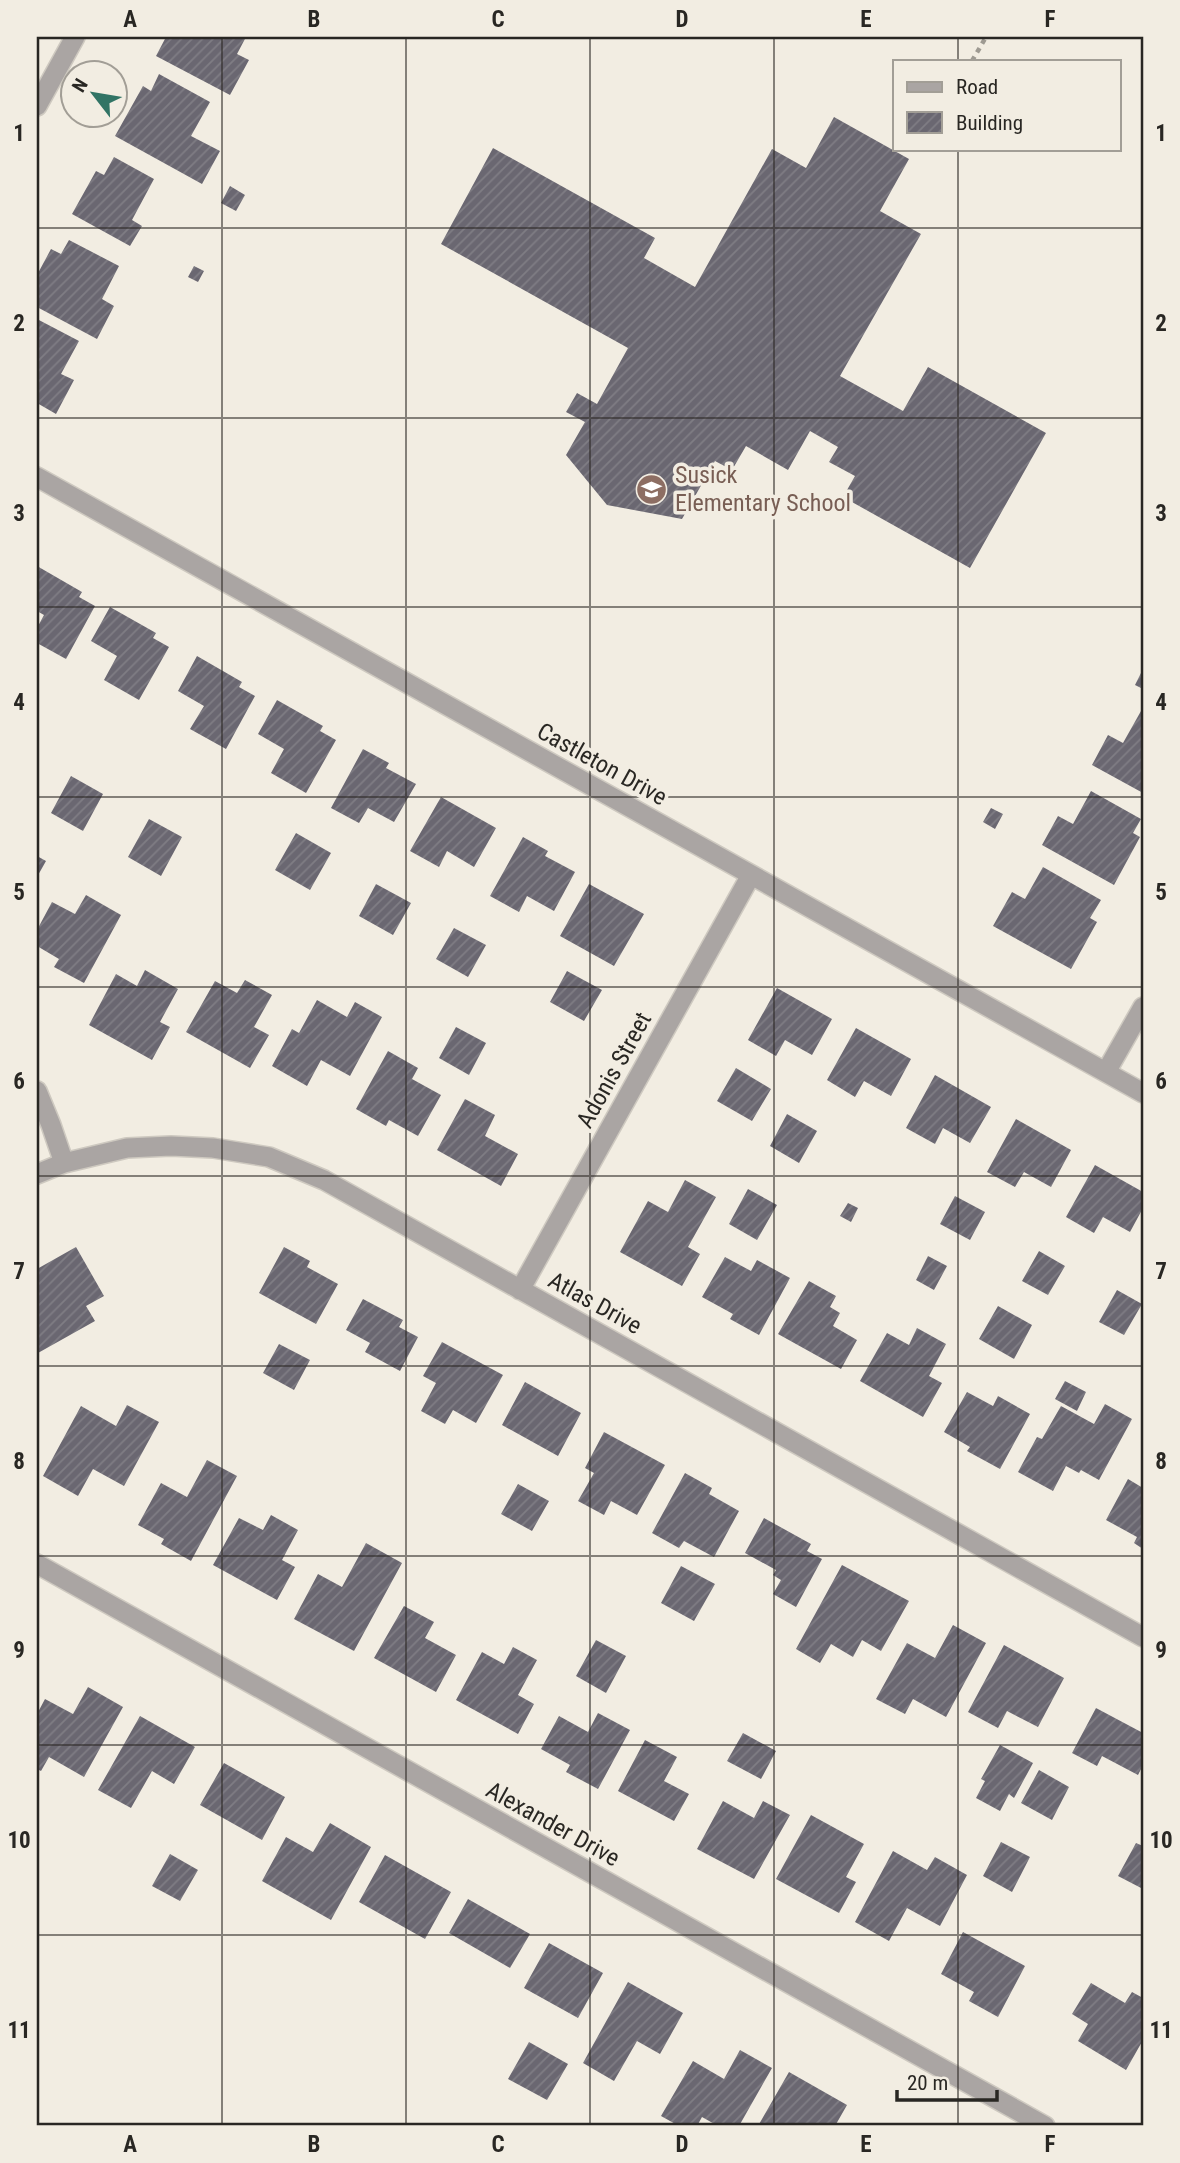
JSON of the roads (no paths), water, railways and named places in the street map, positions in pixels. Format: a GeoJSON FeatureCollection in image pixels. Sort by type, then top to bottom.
{"type":"FeatureCollection","features":[{"type":"Feature","properties":{"kind":"street"},"geometry":{"type":"LineString","coordinates":[[37,106],[75,37]]}},
{"type":"Feature","properties":{"kind":"street","name":"Castleton Drive"},"geometry":{"type":"LineString","coordinates":[[37,477],[1143,1093]]}},
{"type":"Feature","properties":{"kind":"street","name":"Adonis Street"},"geometry":{"type":"LineString","coordinates":[[520,1290],[751,875]]}},
{"type":"Feature","properties":{"kind":"street"},"geometry":{"type":"LineString","coordinates":[[1106,1072],[1143,1007]]}},
{"type":"Feature","properties":{"kind":"street"},"geometry":{"type":"LineString","coordinates":[[37,1091],[64,1163]]}},
{"type":"Feature","properties":{"kind":"street","name":"Atlas Drive"},"geometry":{"type":"LineString","coordinates":[[37,1174],[64,1163],[127,1148],[171,1146],[213,1148],[269,1157],[324,1180],[1143,1637]]}},
{"type":"Feature","properties":{"kind":"street","name":"Alexander Drive"},"geometry":{"type":"LineString","coordinates":[[37,1564],[1045,2126]]}},
{"type":"Feature","properties":{"kind":"place","name":"Susick Elementary School"},"geometry":{"type":"Point","coordinates":[652,489]}}]}
